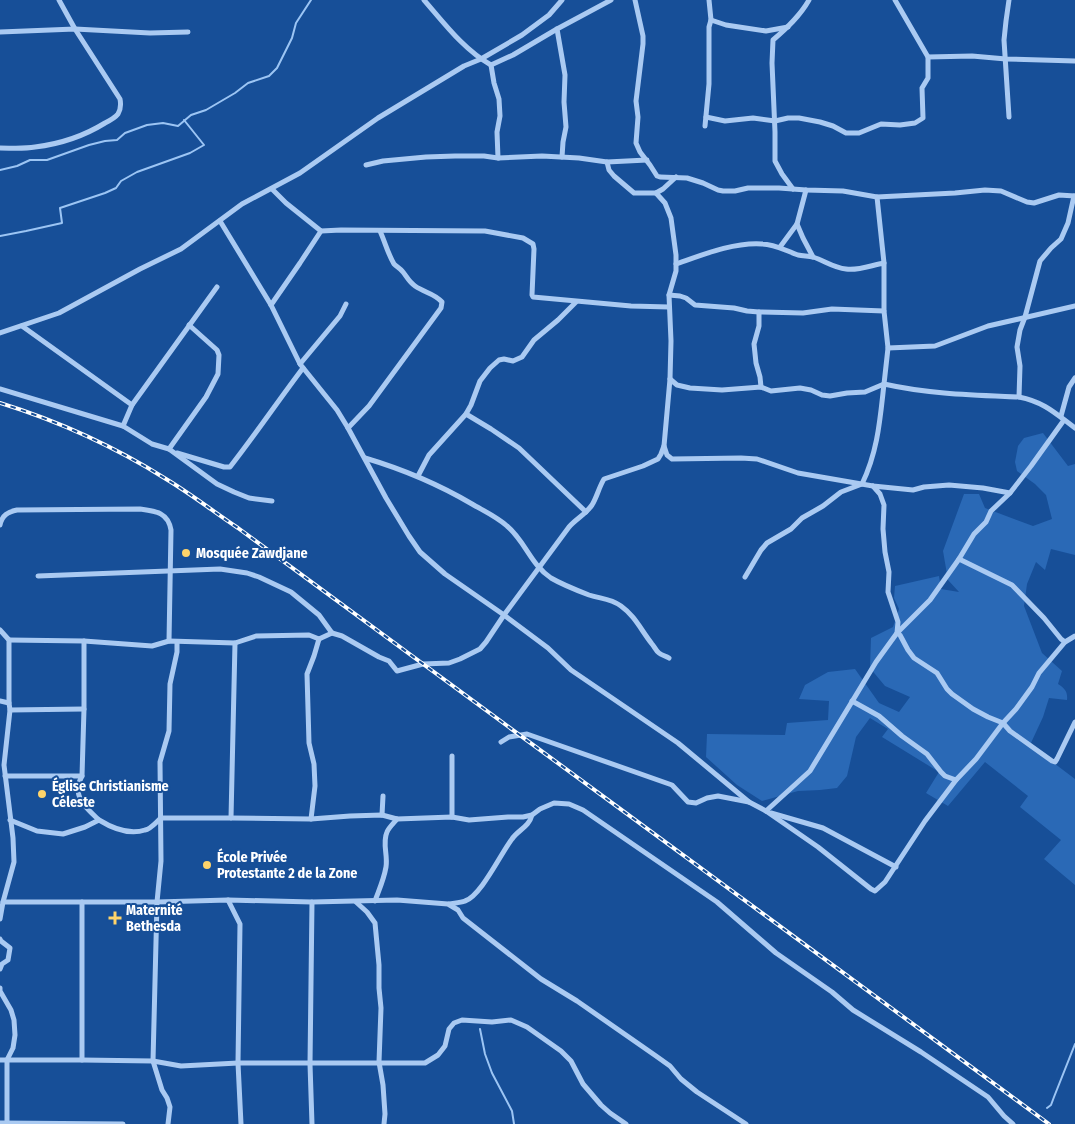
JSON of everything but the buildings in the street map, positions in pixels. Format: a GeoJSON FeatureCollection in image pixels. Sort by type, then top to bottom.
{"type":"FeatureCollection","features":[{"type":"Feature","properties":{"kind":"street"},"geometry":{"type":"LineString","coordinates":[[0,148],[34,148],[67,140],[87,133],[118,113],[121,104],[120,99],[75,30],[59,0]]}},
{"type":"Feature","properties":{"kind":"street"},"geometry":{"type":"LineString","coordinates":[[424,0],[466,47],[492,65]]}},
{"type":"Feature","properties":{"kind":"street"},"geometry":{"type":"LineString","coordinates":[[0,333],[59,313],[180,249],[242,204],[300,173],[378,118],[535,26],[549,15],[562,0]]}},
{"type":"Feature","properties":{"kind":"street"},"geometry":{"type":"LineString","coordinates":[[492,65],[611,0]]}},
{"type":"Feature","properties":{"kind":"street"},"geometry":{"type":"LineString","coordinates":[[635,0],[643,44],[636,102],[638,117],[636,143],[657,176],[687,178],[723,191],[748,188],[779,188],[843,191],[877,197],[985,190],[1002,191],[1027,202],[1034,203],[1059,195],[1074,196],[1068,223],[1061,239],[1040,261],[1020,330],[1017,347],[1020,366],[1019,396]]}},
{"type":"Feature","properties":{"kind":"street"},"geometry":{"type":"LineString","coordinates":[[705,126],[709,77],[709,27],[711,20],[709,0]]}},
{"type":"Feature","properties":{"kind":"street"},"geometry":{"type":"LineString","coordinates":[[793,189],[775,161],[773,40],[789,26],[810,0]]}},
{"type":"Feature","properties":{"kind":"street"},"geometry":{"type":"LineString","coordinates":[[706,117],[725,121],[754,118],[775,121],[799,118],[820,122],[846,132],[859,133],[881,124],[900,125],[915,123],[923,118],[922,88],[928,78],[928,57],[895,0]]}},
{"type":"Feature","properties":{"kind":"street"},"geometry":{"type":"LineString","coordinates":[[1009,0],[1004,40],[1009,117]]}},
{"type":"Feature","properties":{"kind":"street"},"geometry":{"type":"LineString","coordinates":[[711,20],[726,25],[766,31],[789,26]]}},
{"type":"Feature","properties":{"kind":"street"},"geometry":{"type":"LineString","coordinates":[[557,29],[564,75],[566,127],[562,157]]}},
{"type":"Feature","properties":{"kind":"street"},"geometry":{"type":"LineString","coordinates":[[0,32],[75,30],[150,33],[188,32]]}},
{"type":"Feature","properties":{"kind":"street"},"geometry":{"type":"LineString","coordinates":[[928,57],[972,56],[1006,59],[1075,60]]}},
{"type":"Feature","properties":{"kind":"street"},"geometry":{"type":"LineString","coordinates":[[492,65],[494,83],[499,99],[498,158]]}},
{"type":"Feature","properties":{"kind":"street"},"geometry":{"type":"LineString","coordinates":[[366,165],[383,161],[426,157],[473,156],[498,158],[528,156],[562,157],[608,162],[647,160]]}},
{"type":"Feature","properties":{"kind":"street"},"geometry":{"type":"LineString","coordinates":[[608,162],[609,170],[614,176],[630,191],[638,194],[656,193],[676,177]]}},
{"type":"Feature","properties":{"kind":"street"},"geometry":{"type":"LineString","coordinates":[[272,189],[286,203],[321,231],[485,231],[523,238],[533,244],[534,249],[533,297],[576,302],[669,307]]}},
{"type":"Feature","properties":{"kind":"street"},"geometry":{"type":"LineString","coordinates":[[780,247],[797,224],[806,190]]}},
{"type":"Feature","properties":{"kind":"street"},"geometry":{"type":"LineString","coordinates":[[656,193],[664,203],[671,218],[676,264],[676,271],[669,295],[670,379],[664,446],[658,460]]}},
{"type":"Feature","properties":{"kind":"street"},"geometry":{"type":"LineString","coordinates":[[745,577],[767,543],[791,529],[802,518],[842,492],[862,484],[870,468],[876,442],[888,348],[884,311],[884,263],[877,197]]}},
{"type":"Feature","properties":{"kind":"street"},"geometry":{"type":"LineString","coordinates":[[220,221],[271,305],[302,366],[337,410],[386,498],[420,552],[445,574],[548,648],[571,670],[678,743],[750,802],[818,847],[875,891],[885,882],[925,821],[956,780],[976,759],[1016,709],[1039,674],[1065,642],[1075,636]]}},
{"type":"Feature","properties":{"kind":"street"},"geometry":{"type":"LineString","coordinates":[[797,224],[814,258]]}},
{"type":"Feature","properties":{"kind":"street"},"geometry":{"type":"LineString","coordinates":[[271,305],[321,231]]}},
{"type":"Feature","properties":{"kind":"street"},"geometry":{"type":"LineString","coordinates":[[348,428],[369,406],[441,308],[442,302],[437,296],[421,290],[408,280],[402,270],[396,266],[380,231]]}},
{"type":"Feature","properties":{"kind":"street"},"geometry":{"type":"LineString","coordinates":[[676,264],[707,254],[751,244],[780,247],[847,270],[884,263]]}},
{"type":"Feature","properties":{"kind":"street"},"geometry":{"type":"LineString","coordinates":[[123,426],[132,405],[217,287]]}},
{"type":"Feature","properties":{"kind":"street"},"geometry":{"type":"LineString","coordinates":[[669,295],[686,298],[695,305],[759,312],[803,313],[832,309],[884,311]]}},
{"type":"Feature","properties":{"kind":"street"},"geometry":{"type":"LineString","coordinates":[[418,476],[429,455],[466,414],[480,381],[494,363],[504,359],[513,361],[522,357],[534,340],[576,302]]}},
{"type":"Feature","properties":{"kind":"street"},"geometry":{"type":"LineString","coordinates":[[0,389],[123,426],[152,444],[224,467],[230,467],[246,448],[302,366],[340,316],[346,304]]}},
{"type":"Feature","properties":{"kind":"street"},"geometry":{"type":"LineString","coordinates":[[888,348],[935,346],[988,326],[1075,306]]}},
{"type":"Feature","properties":{"kind":"street"},"geometry":{"type":"LineString","coordinates":[[759,312],[759,326],[754,344],[761,387]]}},
{"type":"Feature","properties":{"kind":"street"},"geometry":{"type":"LineString","coordinates":[[22,326],[132,405]]}},
{"type":"Feature","properties":{"kind":"street"},"geometry":{"type":"LineString","coordinates":[[172,451],[206,398],[218,374],[219,355],[217,350],[189,326]]}},
{"type":"Feature","properties":{"kind":"street"},"geometry":{"type":"LineString","coordinates":[[766,811],[810,772],[876,662],[897,633],[930,600],[974,534],[986,522],[991,511],[1010,492],[1031,466],[1062,418],[1069,387],[1075,378]]}},
{"type":"Feature","properties":{"kind":"street"},"geometry":{"type":"LineString","coordinates":[[670,379],[677,385],[690,388],[722,390],[761,387],[771,391],[800,388],[830,396],[865,392],[884,384],[927,391],[1019,396],[1044,404],[1075,428]]}},
{"type":"Feature","properties":{"kind":"street"},"geometry":{"type":"LineString","coordinates":[[466,414],[519,448],[586,512]]}},
{"type":"Feature","properties":{"kind":"street"},"geometry":{"type":"LineString","coordinates":[[664,446],[667,455],[672,459]]}},
{"type":"Feature","properties":{"kind":"street"},"geometry":{"type":"LineString","coordinates":[[172,451],[218,484],[249,498],[272,501]]}},
{"type":"Feature","properties":{"kind":"street"},"geometry":{"type":"LineString","coordinates":[[365,458],[418,476],[449,490],[494,516],[508,527],[539,568],[550,577],[592,596],[606,598],[620,605],[634,617],[659,653],[669,658]]}},
{"type":"Feature","properties":{"kind":"street"},"geometry":{"type":"LineString","coordinates":[[38,576],[220,569],[246,573],[291,592],[318,615],[332,633],[342,636],[389,661],[397,671],[423,664],[449,663],[480,649],[573,522],[592,505],[604,479],[658,460],[757,459],[798,473],[873,486],[913,490],[949,485],[1010,492]]}},
{"type":"Feature","properties":{"kind":"street"},"geometry":{"type":"LineString","coordinates":[[873,486],[880,494],[884,505],[883,529],[889,572],[888,592],[898,622],[897,633]]}},
{"type":"Feature","properties":{"kind":"street"},"geometry":{"type":"LineString","coordinates":[[0,525],[5,514],[17,510],[140,510],[161,514],[170,523],[171,530],[169,642]]}},
{"type":"Feature","properties":{"kind":"street"},"geometry":{"type":"LineString","coordinates":[[959,559],[1012,584],[1065,642]]}},
{"type":"Feature","properties":{"kind":"street"},"geometry":{"type":"LineString","coordinates":[[0,630],[9,640],[10,710],[2,765],[14,838],[14,862],[0,918]]}},
{"type":"Feature","properties":{"kind":"street"},"geometry":{"type":"LineString","coordinates":[[9,640],[84,640],[152,646],[169,642],[235,643],[256,636],[309,635],[319,639],[332,633]]}},
{"type":"Feature","properties":{"kind":"street"},"geometry":{"type":"LineString","coordinates":[[897,633],[914,658],[937,674],[952,694],[973,709],[1003,723],[1010,731],[1052,761],[1057,760],[1075,722]]}},
{"type":"Feature","properties":{"kind":"street"},"geometry":{"type":"LineString","coordinates":[[311,819],[315,786],[314,764],[309,743],[307,674],[319,639]]}},
{"type":"Feature","properties":{"kind":"street"},"geometry":{"type":"LineString","coordinates":[[84,640],[82,776],[78,783],[78,793],[85,806],[99,820],[111,828],[132,831],[146,830],[161,818],[311,819],[382,815],[397,819],[452,817],[469,820],[508,816],[523,817],[532,815],[554,803],[569,804],[583,810],[717,902],[776,953],[832,992],[853,1010],[921,1052],[988,1097],[1013,1124]]}},
{"type":"Feature","properties":{"kind":"street"},"geometry":{"type":"LineString","coordinates":[[168,1124],[170,1107],[162,1090],[153,1061],[157,902],[161,861],[160,762],[169,731],[170,684],[177,652],[177,642]]}},
{"type":"Feature","properties":{"kind":"street"},"geometry":{"type":"LineString","coordinates":[[232,818],[235,643]]}},
{"type":"Feature","properties":{"kind":"street"},"geometry":{"type":"LineString","coordinates":[[0,701],[9,703]]}},
{"type":"Feature","properties":{"kind":"street"},"geometry":{"type":"LineString","coordinates":[[852,702],[879,716],[927,754],[941,772],[956,780]]}},
{"type":"Feature","properties":{"kind":"street"},"geometry":{"type":"LineString","coordinates":[[10,710],[84,709]]}},
{"type":"Feature","properties":{"kind":"street"},"geometry":{"type":"LineString","coordinates":[[502,742],[509,737],[527,734],[672,785],[688,802],[696,803],[718,796],[750,802]]}},
{"type":"Feature","properties":{"kind":"street"},"geometry":{"type":"LineString","coordinates":[[452,756],[452,817]]}},
{"type":"Feature","properties":{"kind":"street"},"geometry":{"type":"LineString","coordinates":[[5,776],[82,776]]}},
{"type":"Feature","properties":{"kind":"street"},"geometry":{"type":"LineString","coordinates":[[382,815],[383,796]]}},
{"type":"Feature","properties":{"kind":"street"},"geometry":{"type":"LineString","coordinates":[[766,811],[823,828],[896,866]]}},
{"type":"Feature","properties":{"kind":"street"},"geometry":{"type":"LineString","coordinates":[[3,902],[228,900],[355,902],[397,900],[448,904],[466,901],[478,890],[492,871],[512,837],[526,826],[532,815]]}},
{"type":"Feature","properties":{"kind":"street"},"geometry":{"type":"LineString","coordinates":[[375,901],[386,867],[387,854],[384,844],[387,832],[397,819]]}},
{"type":"Feature","properties":{"kind":"street"},"geometry":{"type":"LineString","coordinates":[[10,820],[37,831],[63,834],[99,820]]}},
{"type":"Feature","properties":{"kind":"street"},"geometry":{"type":"LineString","coordinates":[[228,900],[240,924],[238,1064],[241,1124]]}},
{"type":"Feature","properties":{"kind":"street"},"geometry":{"type":"LineString","coordinates":[[82,902],[82,1060]]}},
{"type":"Feature","properties":{"kind":"street"},"geometry":{"type":"LineString","coordinates":[[312,902],[310,1064],[312,1124]]}},
{"type":"Feature","properties":{"kind":"street"},"geometry":{"type":"LineString","coordinates":[[355,902],[367,912],[375,924],[382,1008],[379,1062],[383,1085],[384,1124]]}},
{"type":"Feature","properties":{"kind":"street"},"geometry":{"type":"LineString","coordinates":[[448,904],[458,910],[463,918],[541,979],[577,1001],[656,1056],[670,1066],[681,1079],[697,1092],[746,1124]]}},
{"type":"Feature","properties":{"kind":"street"},"geometry":{"type":"LineString","coordinates":[[0,939],[10,948],[8,960],[2,964],[0,969]]}},
{"type":"Feature","properties":{"kind":"street"},"geometry":{"type":"LineString","coordinates":[[0,988],[14,1020],[13,1048],[7,1060],[8,1123]]}},
{"type":"Feature","properties":{"kind":"street"},"geometry":{"type":"LineString","coordinates":[[0,1060],[153,1061],[181,1066],[379,1062],[425,1063],[438,1055],[445,1046],[449,1029],[454,1023],[462,1020],[492,1022],[511,1020],[527,1027],[571,1061],[583,1084],[601,1105],[626,1124]]}},
{"type":"Feature","properties":{"kind":"street"},"geometry":{"type":"LineString","coordinates":[[0,1123],[123,1124]]}},
{"type":"Feature","properties":{"kind":"shaded area"},"geometry":{"type":"Polygon","coordinates":[[[1043,433],[1068,466],[1075,464],[1075,555],[1051,549],[1045,570],[1036,562],[1027,584],[1024,606],[1042,653],[1062,671],[1058,684],[1067,694],[1067,700],[1049,698],[1043,717],[1030,745],[1075,779],[1075,885],[1044,859],[1061,840],[1020,807],[1028,796],[985,762],[948,806],[926,793],[939,772],[882,737],[888,729],[870,718],[856,737],[847,776],[837,788],[798,791],[762,801],[737,785],[706,757],[707,734],[785,735],[787,723],[828,720],[829,701],[799,699],[805,685],[828,672],[855,669],[879,703],[899,712],[910,697],[885,686],[870,668],[871,638],[893,627],[899,609],[894,598],[895,586],[939,576],[941,589],[959,592],[948,580],[943,551],[964,494],[979,494],[985,508],[1033,526],[1052,519],[1046,495],[1017,471],[1015,462],[1018,446],[1024,438],[1043,433]]]}},
{"type":"Feature","properties":{"kind":"waterway"},"geometry":{"type":"LineString","coordinates":[[0,170],[17,166],[30,160],[47,160],[89,145],[117,140],[125,133],[147,125],[163,123],[178,126],[191,115],[206,110],[248,83],[269,76],[277,68],[292,38],[296,23],[311,0]]}},
{"type":"Feature","properties":{"kind":"waterway"},"geometry":{"type":"LineString","coordinates":[[0,236],[62,223],[60,208],[105,193],[116,188],[121,181],[137,172],[190,153],[204,145],[184,120]]}},
{"type":"Feature","properties":{"kind":"waterway"},"geometry":{"type":"LineString","coordinates":[[480,1029],[485,1054],[492,1073],[512,1111],[514,1124]]}},
{"type":"Feature","properties":{"kind":"waterway"},"geometry":{"type":"LineString","coordinates":[[1047,1108],[1051,1105],[1075,1044]]}},
{"type":"Feature","properties":{"kind":"railway"},"geometry":{"type":"LineString","coordinates":[[0,403],[65,427],[106,446],[147,467],[193,497],[238,528],[1049,1124]]}},
{"type":"Feature","properties":{"kind":"place","name":"Mosquée Zawdjane"},"geometry":{"type":"Point","coordinates":[186,553]}},
{"type":"Feature","properties":{"kind":"place","name":"Église Christianisme Céleste"},"geometry":{"type":"Point","coordinates":[42,794]}},
{"type":"Feature","properties":{"kind":"place","name":"École Privée Protestante 2 de la Zone"},"geometry":{"type":"Point","coordinates":[207,865]}},
{"type":"Feature","properties":{"kind":"place","name":"Maternité Bethesda"},"geometry":{"type":"Point","coordinates":[115,918]}}]}
